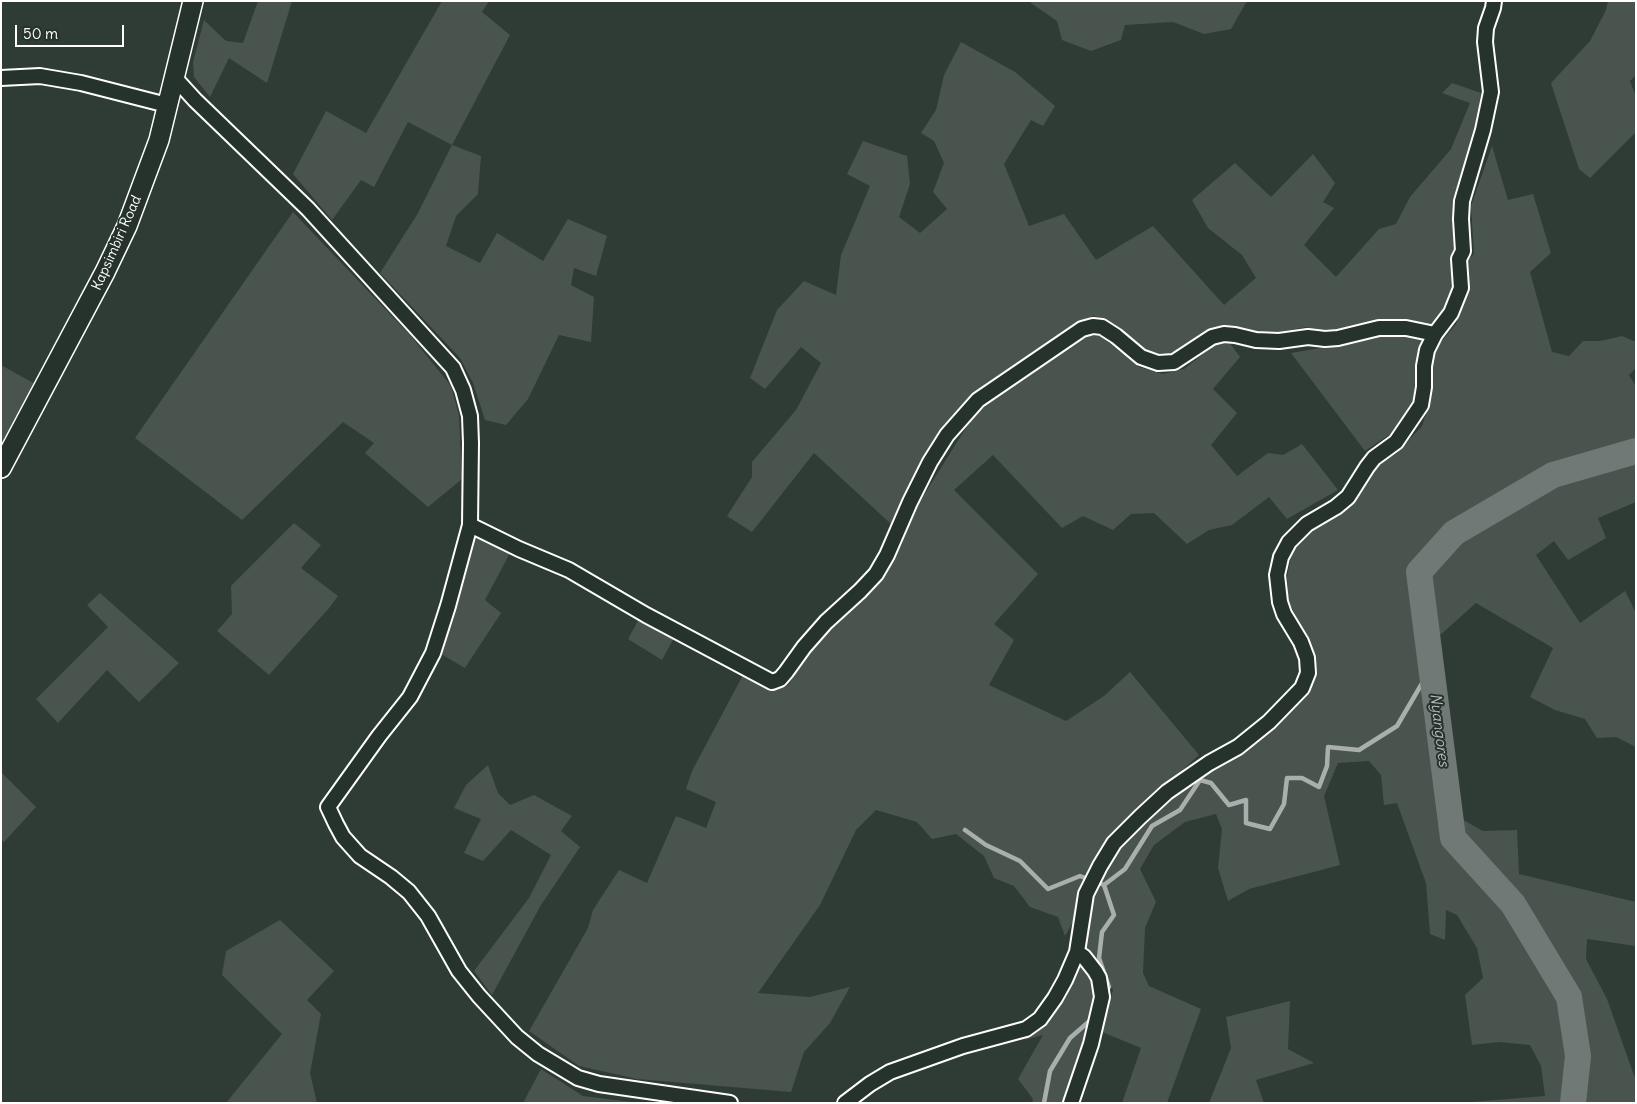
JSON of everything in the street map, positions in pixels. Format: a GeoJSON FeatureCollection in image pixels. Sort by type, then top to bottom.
{"type":"FeatureCollection","features":[{"type":"Feature","properties":{"kind":"street","name":"Kapsimbiri Road"},"geometry":{"type":"LineString","coordinates":[[1,468],[105,272],[127,226],[159,140],[193,1]]}},
{"type":"Feature","properties":{"kind":"street"},"geometry":{"type":"LineString","coordinates":[[845,1103],[890,1072],[963,1046],[1026,1029],[1040,1019],[1065,980],[1077,952],[1086,894],[1114,842],[1167,792],[1209,763],[1238,747],[1269,722],[1302,688],[1308,673],[1307,658],[1301,642],[1284,614],[1280,602],[1277,575],[1281,557],[1288,542],[1307,524],[1336,507],[1348,497],[1374,458],[1396,442],[1421,405],[1424,387],[1424,366],[1428,350],[1435,334],[1451,313],[1461,288],[1459,258],[1463,251],[1462,201],[1483,130],[1491,92],[1485,42],[1486,28],[1494,1]]}},
{"type":"Feature","properties":{"kind":"street"},"geometry":{"type":"LineString","coordinates":[[1,78],[40,76],[81,83],[167,105]]}},
{"type":"Feature","properties":{"kind":"street"},"geometry":{"type":"LineString","coordinates":[[174,77],[195,100],[308,209],[453,368],[463,390],[470,416],[470,525],[448,606],[433,653],[410,697],[379,736],[328,807],[343,837],[360,856],[409,892],[428,916],[459,971],[478,996],[517,1037],[538,1054],[578,1078],[599,1084],[730,1103]]}},
{"type":"Feature","properties":{"kind":"street"},"geometry":{"type":"LineString","coordinates":[[470,525],[519,549],[569,570],[646,615],[772,682],[780,679],[826,622],[876,574],[888,555],[910,502],[930,462],[947,435],[978,400],[1082,329],[1093,326],[1102,327],[1116,336],[1140,357],[1158,363],[1174,362],[1212,337],[1224,334],[1256,340],[1279,341],[1308,337],[1338,338],[1379,328],[1406,328],[1435,334]]}},
{"type":"Feature","properties":{"kind":"street"},"geometry":{"type":"LineString","coordinates":[[1071,1103],[1091,1044],[1102,997],[1099,978],[1096,972],[1084,957],[1077,952]]}},
{"type":"Feature","properties":{"kind":"shaded area"},"geometry":{"type":"Polygon","coordinates":[[[258,1],[292,1],[267,83],[229,58],[210,97],[194,77],[193,62],[204,20],[226,41],[243,43],[258,1]]]}},
{"type":"Feature","properties":{"kind":"shaded area"},"geometry":{"type":"Polygon","coordinates":[[[442,1],[489,1],[482,12],[510,35],[452,145],[408,122],[374,187],[361,180],[332,220],[293,174],[326,111],[366,133],[442,1]]]}},
{"type":"Feature","properties":{"kind":"shaded area"},"geometry":{"type":"Polygon","coordinates":[[[1028,1],[1247,1],[1231,29],[1204,34],[1173,22],[1125,25],[1121,40],[1091,51],[1062,40],[1057,21],[1028,1]]]}},
{"type":"Feature","properties":{"kind":"shaded area"},"geometry":{"type":"Polygon","coordinates":[[[1608,1],[1636,1],[1636,75],[1630,81],[1636,97],[1636,132],[1590,178],[1579,169],[1551,83],[1590,41],[1606,10],[1608,1]]]}},
{"type":"Feature","properties":{"kind":"shaded area"},"geometry":{"type":"Polygon","coordinates":[[[961,42],[1015,72],[1055,106],[1043,126],[1031,120],[1004,164],[1029,226],[1064,214],[1096,260],[1153,226],[1224,305],[1256,278],[1242,255],[1208,228],[1192,200],[1235,163],[1271,197],[1313,154],[1335,183],[1323,202],[1334,208],[1304,245],[1336,277],[1379,229],[1396,224],[1410,197],[1451,149],[1470,103],[1442,93],[1452,83],[1481,93],[1475,137],[1453,198],[1458,241],[1451,255],[1455,286],[1450,307],[1432,329],[1327,333],[1306,327],[1268,335],[1240,329],[1212,329],[1177,351],[1167,354],[1145,351],[1105,319],[1093,316],[1082,321],[972,395],[933,440],[891,524],[814,453],[752,532],[727,516],[752,477],[752,462],[796,410],[821,363],[801,347],[765,389],[750,378],[777,310],[804,281],[836,295],[841,255],[870,186],[847,174],[863,141],[907,156],[910,184],[899,217],[920,233],[947,209],[933,192],[944,163],[934,141],[921,133],[936,110],[944,75],[961,42]]]}},
{"type":"Feature","properties":{"kind":"shaded area"},"geometry":{"type":"Polygon","coordinates":[[[452,145],[481,156],[478,194],[456,216],[446,246],[480,263],[497,233],[543,261],[568,219],[607,236],[596,276],[574,268],[571,285],[594,297],[591,342],[559,335],[528,399],[506,425],[485,420],[473,383],[460,358],[380,273],[418,213],[452,145]]]}},
{"type":"Feature","properties":{"kind":"shaded area"},"geometry":{"type":"Polygon","coordinates":[[[1492,146],[1508,200],[1533,194],[1551,253],[1530,272],[1552,352],[1569,356],[1583,341],[1600,341],[1622,336],[1636,342],[1636,368],[1629,375],[1636,386],[1636,502],[1598,518],[1606,538],[1568,560],[1554,541],[1536,555],[1580,623],[1625,591],[1636,613],[1636,747],[1616,737],[1597,738],[1585,719],[1555,710],[1530,697],[1553,648],[1476,603],[1438,637],[1437,654],[1445,678],[1458,817],[1483,831],[1517,830],[1519,874],[1636,902],[1636,946],[1587,939],[1586,959],[1607,999],[1636,1081],[1636,1103],[1459,1103],[1545,1096],[1541,1066],[1530,1045],[1499,1042],[1472,1045],[1465,995],[1483,978],[1477,948],[1457,915],[1446,910],[1445,940],[1430,934],[1426,883],[1397,803],[1384,805],[1381,775],[1369,761],[1338,763],[1324,796],[1340,865],[1249,889],[1228,901],[1218,868],[1222,829],[1216,814],[1185,822],[1154,845],[1140,869],[1156,902],[1145,928],[1143,973],[1149,986],[1201,1009],[1167,1103],[1122,1103],[1141,1048],[1102,1032],[1113,990],[1093,959],[1083,949],[1094,892],[1119,845],[1159,806],[1194,779],[1247,748],[1309,692],[1314,667],[1314,652],[1288,601],[1287,577],[1293,547],[1311,529],[1352,503],[1378,463],[1396,454],[1422,426],[1430,402],[1430,373],[1435,349],[1456,324],[1467,294],[1465,263],[1474,254],[1471,206],[1492,146]]]}},
{"type":"Feature","properties":{"kind":"shaded area"},"geometry":{"type":"Polygon","coordinates":[[[293,212],[410,335],[451,386],[459,415],[462,479],[428,507],[365,453],[374,443],[343,422],[242,520],[135,438],[293,212]]]}},
{"type":"Feature","properties":{"kind":"shaded area"},"geometry":{"type":"Polygon","coordinates":[[[1373,335],[1401,335],[1423,339],[1419,349],[1414,404],[1392,433],[1365,451],[1291,353],[1337,345],[1373,335]]]}},
{"type":"Feature","properties":{"kind":"shaded area"},"geometry":{"type":"Polygon","coordinates":[[[1087,336],[1101,336],[1139,367],[1163,374],[1184,369],[1216,344],[1229,342],[1240,357],[1213,389],[1237,413],[1211,445],[1237,476],[1268,453],[1283,455],[1302,444],[1338,490],[1287,519],[1269,497],[1232,525],[1209,530],[1187,544],[1154,513],[1131,514],[1113,530],[1083,516],[1062,528],[993,455],[954,490],[1038,574],[994,624],[1014,640],[989,685],[1066,721],[1104,696],[1130,672],[1199,755],[1112,834],[1092,866],[1076,917],[1065,936],[1058,917],[1030,907],[1014,886],[994,878],[984,856],[956,834],[932,839],[917,822],[876,810],[856,830],[820,905],[758,993],[810,997],[850,987],[830,1023],[804,1052],[791,1092],[637,1079],[579,1066],[529,1031],[588,928],[593,910],[619,870],[647,883],[676,816],[706,828],[716,802],[686,789],[692,771],[744,673],[777,690],[788,685],[805,659],[836,622],[882,581],[901,546],[917,506],[974,415],[994,399],[1087,336]]]}},
{"type":"Feature","properties":{"kind":"shaded area"},"geometry":{"type":"Polygon","coordinates":[[[1,365],[37,385],[1,449],[1,365]]]}},
{"type":"Feature","properties":{"kind":"shaded area"},"geometry":{"type":"Polygon","coordinates":[[[294,523],[321,545],[301,568],[338,596],[269,675],[217,631],[232,614],[231,586],[294,523]]]}},
{"type":"Feature","properties":{"kind":"shaded area"},"geometry":{"type":"Polygon","coordinates":[[[476,533],[511,551],[485,600],[501,613],[465,668],[441,654],[476,533]]]}},
{"type":"Feature","properties":{"kind":"shaded area"},"geometry":{"type":"Polygon","coordinates":[[[100,593],[179,663],[139,702],[107,670],[58,723],[36,699],[108,627],[87,605],[100,593]]]}},
{"type":"Feature","properties":{"kind":"shaded area"},"geometry":{"type":"Polygon","coordinates":[[[639,619],[675,636],[662,660],[628,639],[639,619]]]}},
{"type":"Feature","properties":{"kind":"shaded area"},"geometry":{"type":"Polygon","coordinates":[[[488,765],[498,793],[510,805],[534,795],[572,816],[561,831],[580,847],[541,905],[492,995],[474,971],[529,898],[551,855],[511,830],[483,861],[464,853],[481,819],[454,808],[466,785],[488,765]]]}},
{"type":"Feature","properties":{"kind":"shaded area"},"geometry":{"type":"Polygon","coordinates":[[[1,772],[36,807],[4,842],[1,839],[1,772]]]}},
{"type":"Feature","properties":{"kind":"shaded area"},"geometry":{"type":"Polygon","coordinates":[[[280,920],[334,971],[307,1000],[321,1014],[310,1073],[317,1103],[226,1103],[282,1034],[222,975],[226,951],[280,920]]]}},
{"type":"Feature","properties":{"kind":"shaded area"},"geometry":{"type":"Polygon","coordinates":[[[1079,961],[1090,973],[1095,984],[1097,999],[1090,1032],[1064,1103],[1032,1103],[1033,1099],[1018,1079],[1043,1035],[1024,1040],[1050,1016],[1079,961]]]}},
{"type":"Feature","properties":{"kind":"shaded area"},"geometry":{"type":"Polygon","coordinates":[[[1290,1001],[1288,1049],[1314,1063],[1256,1080],[1264,1103],[1209,1103],[1231,1048],[1226,1017],[1290,1001]]]}},
{"type":"Feature","properties":{"kind":"shaded area"},"geometry":{"type":"Polygon","coordinates":[[[541,1069],[583,1096],[639,1103],[523,1103],[541,1069]]]}},
{"type":"Feature","properties":{"kind":"waterway","name":"Nyangores"},"geometry":{"type":"LineString","coordinates":[[1573,1103],[1578,1056],[1569,997],[1513,904],[1453,838],[1419,572],[1454,533],[1553,475],[1636,451]]}},
{"type":"Feature","properties":{"kind":"waterway"},"geometry":{"type":"LineString","coordinates":[[1105,993],[1109,987],[1099,958],[1102,932],[1114,915],[1104,885],[1125,869],[1152,826],[1180,810],[1200,780],[1211,783],[1229,805],[1246,800],[1246,823],[1270,829],[1284,804],[1287,778],[1302,778],[1319,787],[1327,766],[1328,747],[1359,750],[1397,726],[1431,668]]}},
{"type":"Feature","properties":{"kind":"waterway"},"geometry":{"type":"LineString","coordinates":[[965,830],[986,845],[1020,861],[1048,889],[1080,876],[1104,885]]}},
{"type":"Feature","properties":{"kind":"waterway"},"geometry":{"type":"LineString","coordinates":[[1044,1103],[1050,1071],[1070,1038],[1093,1018]]}}]}
